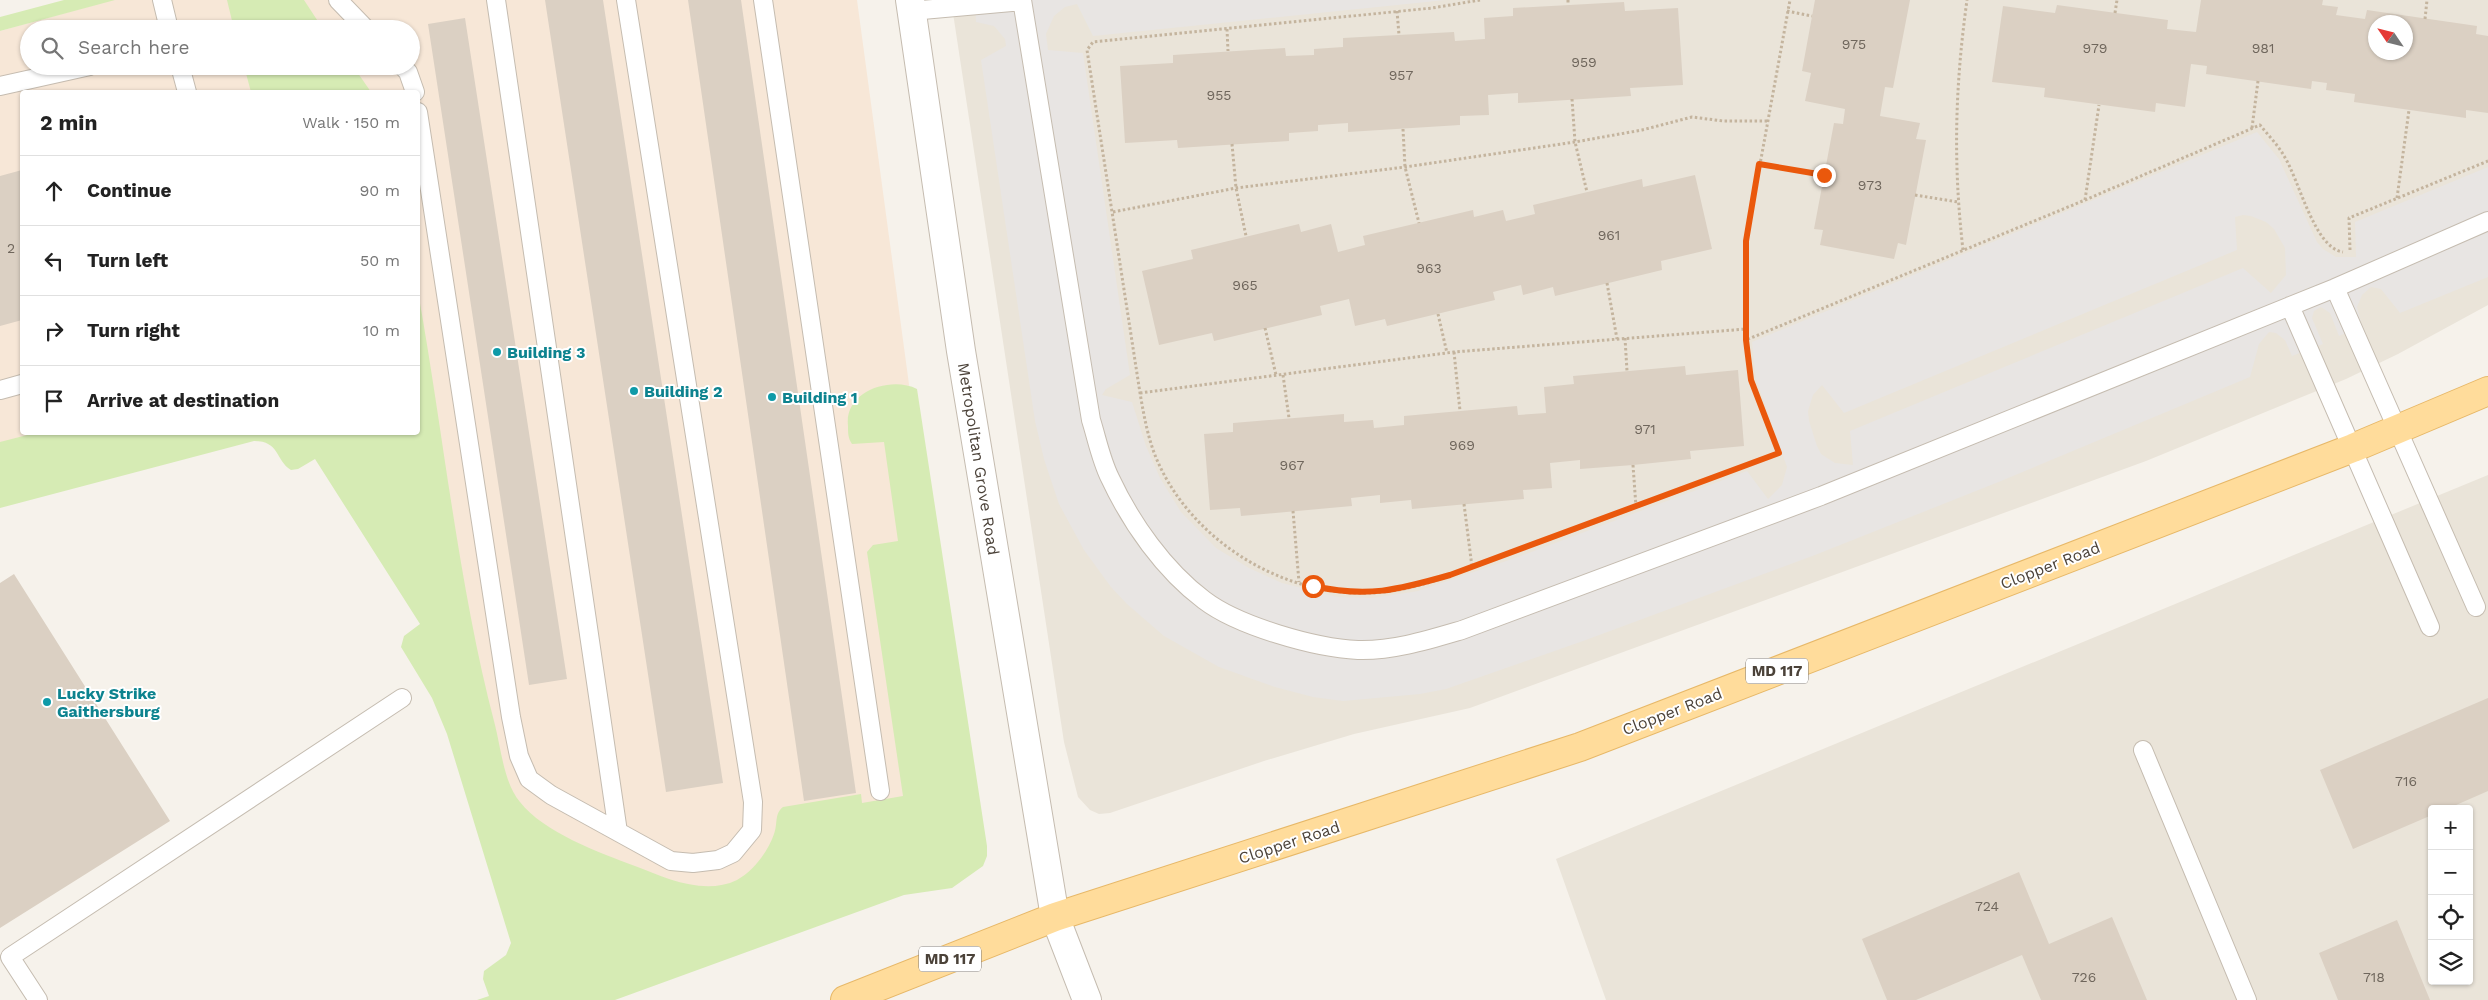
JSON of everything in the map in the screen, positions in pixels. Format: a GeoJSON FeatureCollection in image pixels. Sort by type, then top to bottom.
{"type":"FeatureCollection","features":[{"type":"Feature","properties":{"kind":"main road","name":"Clopper Road"},"geometry":{"type":"LineString","coordinates":[[846,1000],[1055,917],[1580,748],[2353,448],[2488,391]]}},
{"type":"Feature","properties":{"kind":"street","name":"Metropolitan Grove Road"},"geometry":{"type":"LineString","coordinates":[[911,6],[959,342],[1055,917],[1087,1000]]}},
{"type":"Feature","properties":{"kind":"lane"},"geometry":{"type":"LineString","coordinates":[[162,0],[167,20]]}},
{"type":"Feature","properties":{"kind":"lane"},"geometry":{"type":"LineString","coordinates":[[338,0],[357,20]]}},
{"type":"Feature","properties":{"kind":"lane"},"geometry":{"type":"LineString","coordinates":[[496,0],[618,832]]}},
{"type":"Feature","properties":{"kind":"lane"},"geometry":{"type":"LineString","coordinates":[[420,125],[508,698],[520,756],[529,779],[551,796],[671,861],[693,863],[718,860],[733,853],[752,830],[753,802],[626,0]]}},
{"type":"Feature","properties":{"kind":"lane"},"geometry":{"type":"LineString","coordinates":[[763,0],[880,791]]}},
{"type":"Feature","properties":{"kind":"lane"},"geometry":{"type":"LineString","coordinates":[[911,6],[1022,0],[1091,420],[1109,476],[1134,522],[1167,565],[1204,601],[1250,624],[1308,643],[1358,650],[1407,646],[1462,630],[1821,496],[2335,288],[2488,221]]}},
{"type":"Feature","properties":{"kind":"lane"},"geometry":{"type":"LineString","coordinates":[[0,86],[50,75]]}},
{"type":"Feature","properties":{"kind":"lane"},"geometry":{"type":"LineString","coordinates":[[182,75],[186,90]]}},
{"type":"Feature","properties":{"kind":"lane"},"geometry":{"type":"LineString","coordinates":[[409,75],[413,90]]}},
{"type":"Feature","properties":{"kind":"lane"},"geometry":{"type":"LineString","coordinates":[[2335,288],[2370,372],[2398,429],[2476,607]]}},
{"type":"Feature","properties":{"kind":"lane"},"geometry":{"type":"LineString","coordinates":[[2290,306],[2430,627]]}},
{"type":"Feature","properties":{"kind":"lane"},"geometry":{"type":"LineString","coordinates":[[0,390],[20,385]]}},
{"type":"Feature","properties":{"kind":"lane"},"geometry":{"type":"LineString","coordinates":[[38,1000],[5,961],[402,698]]}},
{"type":"Feature","properties":{"kind":"lane"},"geometry":{"type":"LineString","coordinates":[[2143,750],[2246,1000]]}},
{"type":"Feature","properties":{"kind":"path"},"geometry":{"type":"LineString","coordinates":[[1480,0],[1397,11],[1093,42],[1087,50],[1140,393],[1146,428],[1157,460],[1171,487],[1207,532],[1253,564],[1299,582],[1341,592],[1372,593],[1403,588],[1472,567],[1779,453],[1751,380],[1746,340],[1746,241],[1790,0]]}},
{"type":"Feature","properties":{"kind":"path"},"geometry":{"type":"LineString","coordinates":[[1568,0],[1568,5]]}},
{"type":"Feature","properties":{"kind":"path"},"geometry":{"type":"LineString","coordinates":[[1963,250],[1958,202],[1955,108],[1959,54],[1967,0]]}},
{"type":"Feature","properties":{"kind":"path"},"geometry":{"type":"LineString","coordinates":[[2115,13],[2117,0]]}},
{"type":"Feature","properties":{"kind":"path"},"geometry":{"type":"LineString","coordinates":[[2425,19],[2427,0]]}},
{"type":"Feature","properties":{"kind":"path"},"geometry":{"type":"LineString","coordinates":[[1397,11],[1399,35]]}},
{"type":"Feature","properties":{"kind":"path"},"geometry":{"type":"LineString","coordinates":[[1787,12],[1812,16]]}},
{"type":"Feature","properties":{"kind":"path"},"geometry":{"type":"LineString","coordinates":[[1228,29],[1228,51]]}},
{"type":"Feature","properties":{"kind":"path"},"geometry":{"type":"LineString","coordinates":[[2252,128],[2258,81]]}},
{"type":"Feature","properties":{"kind":"path"},"geometry":{"type":"LineString","coordinates":[[1572,99],[1575,142],[1587,192]]}},
{"type":"Feature","properties":{"kind":"path"},"geometry":{"type":"LineString","coordinates":[[2085,200],[2099,105]]}},
{"type":"Feature","properties":{"kind":"path"},"geometry":{"type":"LineString","coordinates":[[2397,198],[2409,110]]}},
{"type":"Feature","properties":{"kind":"path"},"geometry":{"type":"LineString","coordinates":[[1113,212],[1236,188],[1405,167],[1575,142],[1642,130],[1692,118],[1724,121],[1767,121]]}},
{"type":"Feature","properties":{"kind":"path"},"geometry":{"type":"LineString","coordinates":[[1746,340],[2085,200],[2260,125],[2284,155],[2325,242],[2337,251],[2350,253],[2349,218],[2488,160]]}},
{"type":"Feature","properties":{"kind":"path"},"geometry":{"type":"LineString","coordinates":[[1403,129],[1405,167],[1419,222]]}},
{"type":"Feature","properties":{"kind":"path"},"geometry":{"type":"LineString","coordinates":[[1232,144],[1236,188],[1246,236]]}},
{"type":"Feature","properties":{"kind":"path"},"geometry":{"type":"LineString","coordinates":[[1759,164],[1824,175]]}},
{"type":"Feature","properties":{"kind":"path"},"geometry":{"type":"LineString","coordinates":[[1915,195],[1958,202]]}},
{"type":"Feature","properties":{"kind":"path"},"geometry":{"type":"LineString","coordinates":[[1607,283],[1617,338]]}},
{"type":"Feature","properties":{"kind":"path"},"geometry":{"type":"LineString","coordinates":[[1438,314],[1447,353]]}},
{"type":"Feature","properties":{"kind":"path"},"geometry":{"type":"LineString","coordinates":[[1265,328],[1276,375]]}},
{"type":"Feature","properties":{"kind":"path"},"geometry":{"type":"LineString","coordinates":[[1140,393],[1454,352],[1746,329]]}},
{"type":"Feature","properties":{"kind":"path"},"geometry":{"type":"LineString","coordinates":[[1625,338],[1627,371]]}},
{"type":"Feature","properties":{"kind":"path"},"geometry":{"type":"LineString","coordinates":[[1454,352],[1460,411]]}},
{"type":"Feature","properties":{"kind":"path"},"geometry":{"type":"LineString","coordinates":[[1283,375],[1289,418]]}},
{"type":"Feature","properties":{"kind":"path"},"geometry":{"type":"LineString","coordinates":[[1633,465],[1636,507]]}},
{"type":"Feature","properties":{"kind":"path"},"geometry":{"type":"LineString","coordinates":[[1464,504],[1472,567]]}},
{"type":"Feature","properties":{"kind":"path"},"geometry":{"type":"LineString","coordinates":[[1293,511],[1299,582]]}},
{"type":"Feature","properties":{"kind":"shaded area"},"geometry":{"type":"Polygon","coordinates":[[[112,0],[857,0],[972,850],[545,1000],[419,435],[420,90],[20,90],[20,435],[155,435],[0,479],[0,31],[20,25],[20,75],[420,75],[420,20],[40,20],[112,0]]]}},
{"type":"Feature","properties":{"kind":"shaded area"},"geometry":{"type":"Polygon","coordinates":[[[951,0],[2488,0],[2488,305],[2398,354],[2346,379],[2146,461],[1470,708],[1354,734],[1264,761],[1110,813],[1099,814],[1090,810],[1078,797],[1064,742],[951,0]]]}},
{"type":"Feature","properties":{"kind":"shaded area"},"geometry":{"type":"Polygon","coordinates":[[[975,0],[1446,0],[1093,36],[1077,4],[1065,7],[1054,16],[1046,34],[1048,50],[1083,53],[1130,375],[1106,389],[1102,395],[1132,402],[1146,446],[1160,478],[1181,512],[1216,548],[1249,568],[1282,583],[1337,597],[1373,598],[1418,591],[1518,557],[1747,471],[1768,499],[1782,485],[1787,467],[1756,379],[1752,342],[2257,132],[2279,159],[2317,242],[2323,249],[2336,257],[2356,257],[2355,222],[2488,167],[2488,277],[2400,313],[2381,289],[2371,287],[2362,295],[2357,307],[2362,326],[2339,336],[2330,313],[2321,307],[2314,311],[2312,318],[2323,344],[2292,356],[2285,340],[2276,333],[2269,332],[2259,344],[2250,377],[1996,483],[1815,555],[1583,641],[1446,689],[1420,694],[1343,701],[1313,697],[1275,687],[1219,667],[1164,636],[1127,604],[1111,587],[1084,550],[1059,504],[1044,459],[1035,421],[981,60],[1006,46],[1005,39],[994,26],[976,22],[975,0]],[[2251,216],[2235,217],[2237,250],[1844,413],[1822,385],[1813,395],[1808,411],[1809,421],[1821,454],[1835,463],[1853,465],[1850,431],[2243,268],[2271,293],[2286,275],[2285,248],[2274,229],[2266,222],[2251,216]]]}},
{"type":"Feature","properties":{"kind":"shaded area"},"geometry":{"type":"Polygon","coordinates":[[[2488,475],[2488,1000],[1606,1000],[1556,859],[2488,475]]]}},
{"type":"Feature","properties":{"kind":"green space"},"geometry":{"type":"Polygon","coordinates":[[[64,0],[115,0],[41,20],[20,20],[20,26],[0,31],[0,17],[64,0]]]}},
{"type":"Feature","properties":{"kind":"green space"},"geometry":{"type":"Polygon","coordinates":[[[227,0],[304,0],[317,20],[232,20],[227,0]]]}},
{"type":"Feature","properties":{"kind":"green space"},"geometry":{"type":"Polygon","coordinates":[[[246,75],[359,75],[370,90],[250,90],[246,75]]]}},
{"type":"Feature","properties":{"kind":"green space"},"geometry":{"type":"Polygon","coordinates":[[[420,304],[471,618],[482,672],[510,785],[520,802],[530,813],[557,832],[573,840],[606,855],[672,880],[698,886],[712,886],[737,880],[755,866],[768,847],[775,830],[778,813],[783,807],[861,794],[862,803],[903,796],[867,552],[873,545],[898,541],[884,442],[852,444],[848,435],[848,426],[849,414],[853,404],[861,395],[883,386],[895,384],[917,389],[987,846],[987,856],[983,866],[952,888],[904,895],[615,1000],[477,1000],[489,996],[483,979],[484,971],[506,955],[511,943],[447,734],[432,698],[401,647],[404,636],[420,624],[315,459],[298,469],[291,470],[268,444],[254,441],[0,508],[0,442],[27,435],[420,435],[420,304]]]}},
{"type":"Feature","properties":{"kind":"building","name":"Building 2"},"geometry":{"type":"Polygon","coordinates":[[[545,0],[603,0],[723,783],[666,792],[545,0]]]}},
{"type":"Feature","properties":{"kind":"building","name":"Building 1"},"geometry":{"type":"Polygon","coordinates":[[[688,0],[741,0],[856,793],[804,801],[688,0]]]}},
{"type":"Feature","properties":{"kind":"building"},"geometry":{"type":"Polygon","coordinates":[[[1815,0],[1910,0],[1893,88],[1885,87],[1880,116],[1920,123],[1916,139],[1926,140],[1906,245],[1898,243],[1894,259],[1820,245],[1823,230],[1814,229],[1834,123],[1843,124],[1845,109],[1805,101],[1811,73],[1802,71],[1815,0]]]}},
{"type":"Feature","properties":{"kind":"building"},"geometry":{"type":"Polygon","coordinates":[[[2201,0],[2323,0],[2322,5],[2338,7],[2336,15],[2365,19],[2367,10],[2401,15],[2368,15],[2368,60],[2413,60],[2413,17],[2477,26],[2476,34],[2488,36],[2488,113],[2466,110],[2466,118],[2354,102],[2355,94],[2326,90],[2327,83],[2312,81],[2311,89],[2206,74],[2207,66],[2191,64],[2185,107],[2156,103],[2155,112],[2044,97],[2045,88],[1992,82],[2003,6],[2055,13],[2057,5],[2168,20],[2167,29],[2196,32],[2201,0]]]}},
{"type":"Feature","properties":{"kind":"building"},"geometry":{"type":"Polygon","coordinates":[[[1624,2],[1625,11],[1678,8],[1683,85],[1630,88],[1631,96],[1518,103],[1518,93],[1488,95],[1489,115],[1460,116],[1460,125],[1348,132],[1348,123],[1318,125],[1318,131],[1289,133],[1289,141],[1178,148],[1177,140],[1125,143],[1120,66],[1173,63],[1173,55],[1285,48],[1286,56],[1314,55],[1314,49],[1343,47],[1343,38],[1454,32],[1455,41],[1485,39],[1484,18],[1513,16],[1513,8],[1624,2]]]}},
{"type":"Feature","properties":{"kind":"building","name":"Building 3"},"geometry":{"type":"Polygon","coordinates":[[[465,18],[567,679],[529,685],[428,24],[465,18]]]}},
{"type":"Feature","properties":{"kind":"building"},"geometry":{"type":"Polygon","coordinates":[[[20,171],[20,321],[0,326],[0,176],[20,171]]]}},
{"type":"Feature","properties":{"kind":"building"},"geometry":{"type":"Polygon","coordinates":[[[1695,175],[1712,249],[1661,261],[1662,270],[1555,296],[1553,287],[1523,295],[1521,285],[1493,292],[1495,300],[1387,326],[1385,319],[1355,326],[1349,299],[1320,306],[1322,315],[1214,341],[1212,333],[1159,345],[1142,271],[1193,259],[1191,250],[1299,224],[1301,232],[1331,224],[1338,252],[1365,245],[1363,236],[1473,210],[1474,217],[1503,210],[1506,221],[1535,214],[1533,205],[1642,179],[1643,187],[1695,175]]]}},
{"type":"Feature","properties":{"kind":"building"},"geometry":{"type":"Polygon","coordinates":[[[1685,366],[1686,375],[1738,370],[1744,446],[1690,451],[1691,459],[1633,465],[1580,469],[1580,460],[1550,463],[1552,488],[1523,490],[1524,499],[1412,509],[1411,500],[1380,503],[1380,495],[1351,498],[1352,506],[1241,516],[1240,508],[1210,510],[1204,434],[1233,432],[1233,423],[1344,414],[1344,422],[1373,420],[1374,428],[1404,425],[1404,416],[1517,406],[1518,415],[1546,413],[1544,387],[1574,384],[1573,376],[1685,366]]]}},
{"type":"Feature","properties":{"kind":"building","name":"Lucky Strike Gaithersburg"},"geometry":{"type":"Polygon","coordinates":[[[14,574],[170,821],[0,928],[0,583],[14,574]]]}},
{"type":"Feature","properties":{"kind":"building"},"geometry":{"type":"Polygon","coordinates":[[[2488,698],[2488,791],[2456,805],[2428,805],[2428,817],[2353,849],[2320,770],[2488,698]]]}},
{"type":"Feature","properties":{"kind":"building"},"geometry":{"type":"Polygon","coordinates":[[[2019,872],[2049,944],[2112,917],[2147,1000],[2041,1000],[2022,955],[1916,1000],[1887,1000],[1862,939],[2019,872]]]}},
{"type":"Feature","properties":{"kind":"building"},"geometry":{"type":"Polygon","coordinates":[[[2397,920],[2430,1000],[2338,1000],[2319,953],[2397,920]]]}},
{"type":"Feature","properties":{"kind":"place","name":"Building 3"},"geometry":{"type":"Point","coordinates":[497,352]}},
{"type":"Feature","properties":{"kind":"place","name":"Building 2"},"geometry":{"type":"Point","coordinates":[634,391]}},
{"type":"Feature","properties":{"kind":"place","name":"Building 1"},"geometry":{"type":"Point","coordinates":[772,397]}},
{"type":"Feature","properties":{"kind":"place","name":"Lucky Strike Gaithersburg"},"geometry":{"type":"Point","coordinates":[47,702]}},
{"type":"Feature","properties":{"kind":"route"},"geometry":{"type":"LineString","coordinates":[[1313,586],[1341,592],[1372,593],[1403,588],[1450,575],[1598,522],[1779,453],[1751,380],[1746,340],[1746,241],[1751,208],[1759,164],[1824,175]]}}]}
